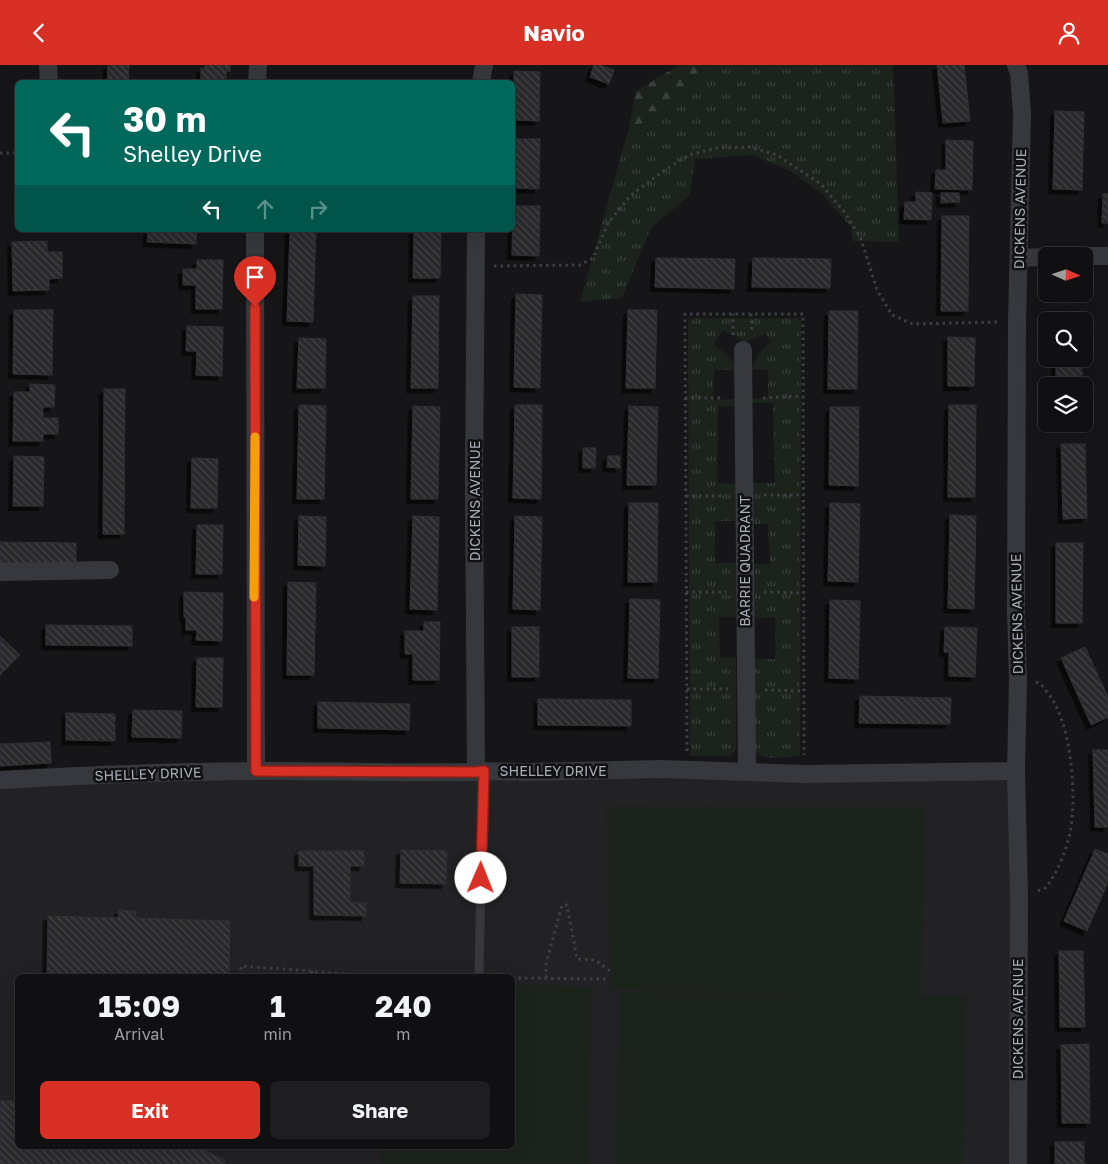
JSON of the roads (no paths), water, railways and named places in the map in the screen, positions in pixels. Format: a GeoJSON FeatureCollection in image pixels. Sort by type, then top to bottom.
{"type":"FeatureCollection","features":[{"type":"Feature","properties":{"kind":"street"},"geometry":{"type":"LineString","coordinates":[[48,65],[49,80]]}},
{"type":"Feature","properties":{"kind":"street"},"geometry":{"type":"LineString","coordinates":[[257,80],[258,65]]}},
{"type":"Feature","properties":{"kind":"street"},"geometry":{"type":"LineString","coordinates":[[482,80],[484,65]]}},
{"type":"Feature","properties":{"kind":"street","name":"DICKENS AVENUE"},"geometry":{"type":"LineString","coordinates":[[1016,65],[1019,73],[1022,114],[1017,321],[1016,612],[1018,679],[1016,771],[1019,896],[1018,1164]]}},
{"type":"Feature","properties":{"kind":"street"},"geometry":{"type":"LineString","coordinates":[[255,232],[256,771]]}},
{"type":"Feature","properties":{"kind":"street","name":"DICKENS AVENUE"},"geometry":{"type":"LineString","coordinates":[[476,232],[474,492],[480,772]]}},
{"type":"Feature","properties":{"kind":"street"},"geometry":{"type":"LineString","coordinates":[[1093,256],[1108,255]]}},
{"type":"Feature","properties":{"kind":"street"},"geometry":{"type":"LineString","coordinates":[[1018,258],[1038,257]]}},
{"type":"Feature","properties":{"kind":"street","name":"BARRIE QUADRANT"},"geometry":{"type":"LineString","coordinates":[[743,351],[747,771]]}},
{"type":"Feature","properties":{"kind":"street"},"geometry":{"type":"LineString","coordinates":[[0,572],[110,571]]}},
{"type":"Feature","properties":{"kind":"street","name":"SHELLEY DRIVE"},"geometry":{"type":"LineString","coordinates":[[0,779],[256,771],[526,772],[662,769],[804,774],[1016,771]]}},
{"type":"Feature","properties":{"kind":"lane"},"geometry":{"type":"LineString","coordinates":[[479,974],[480,772]]}}]}
